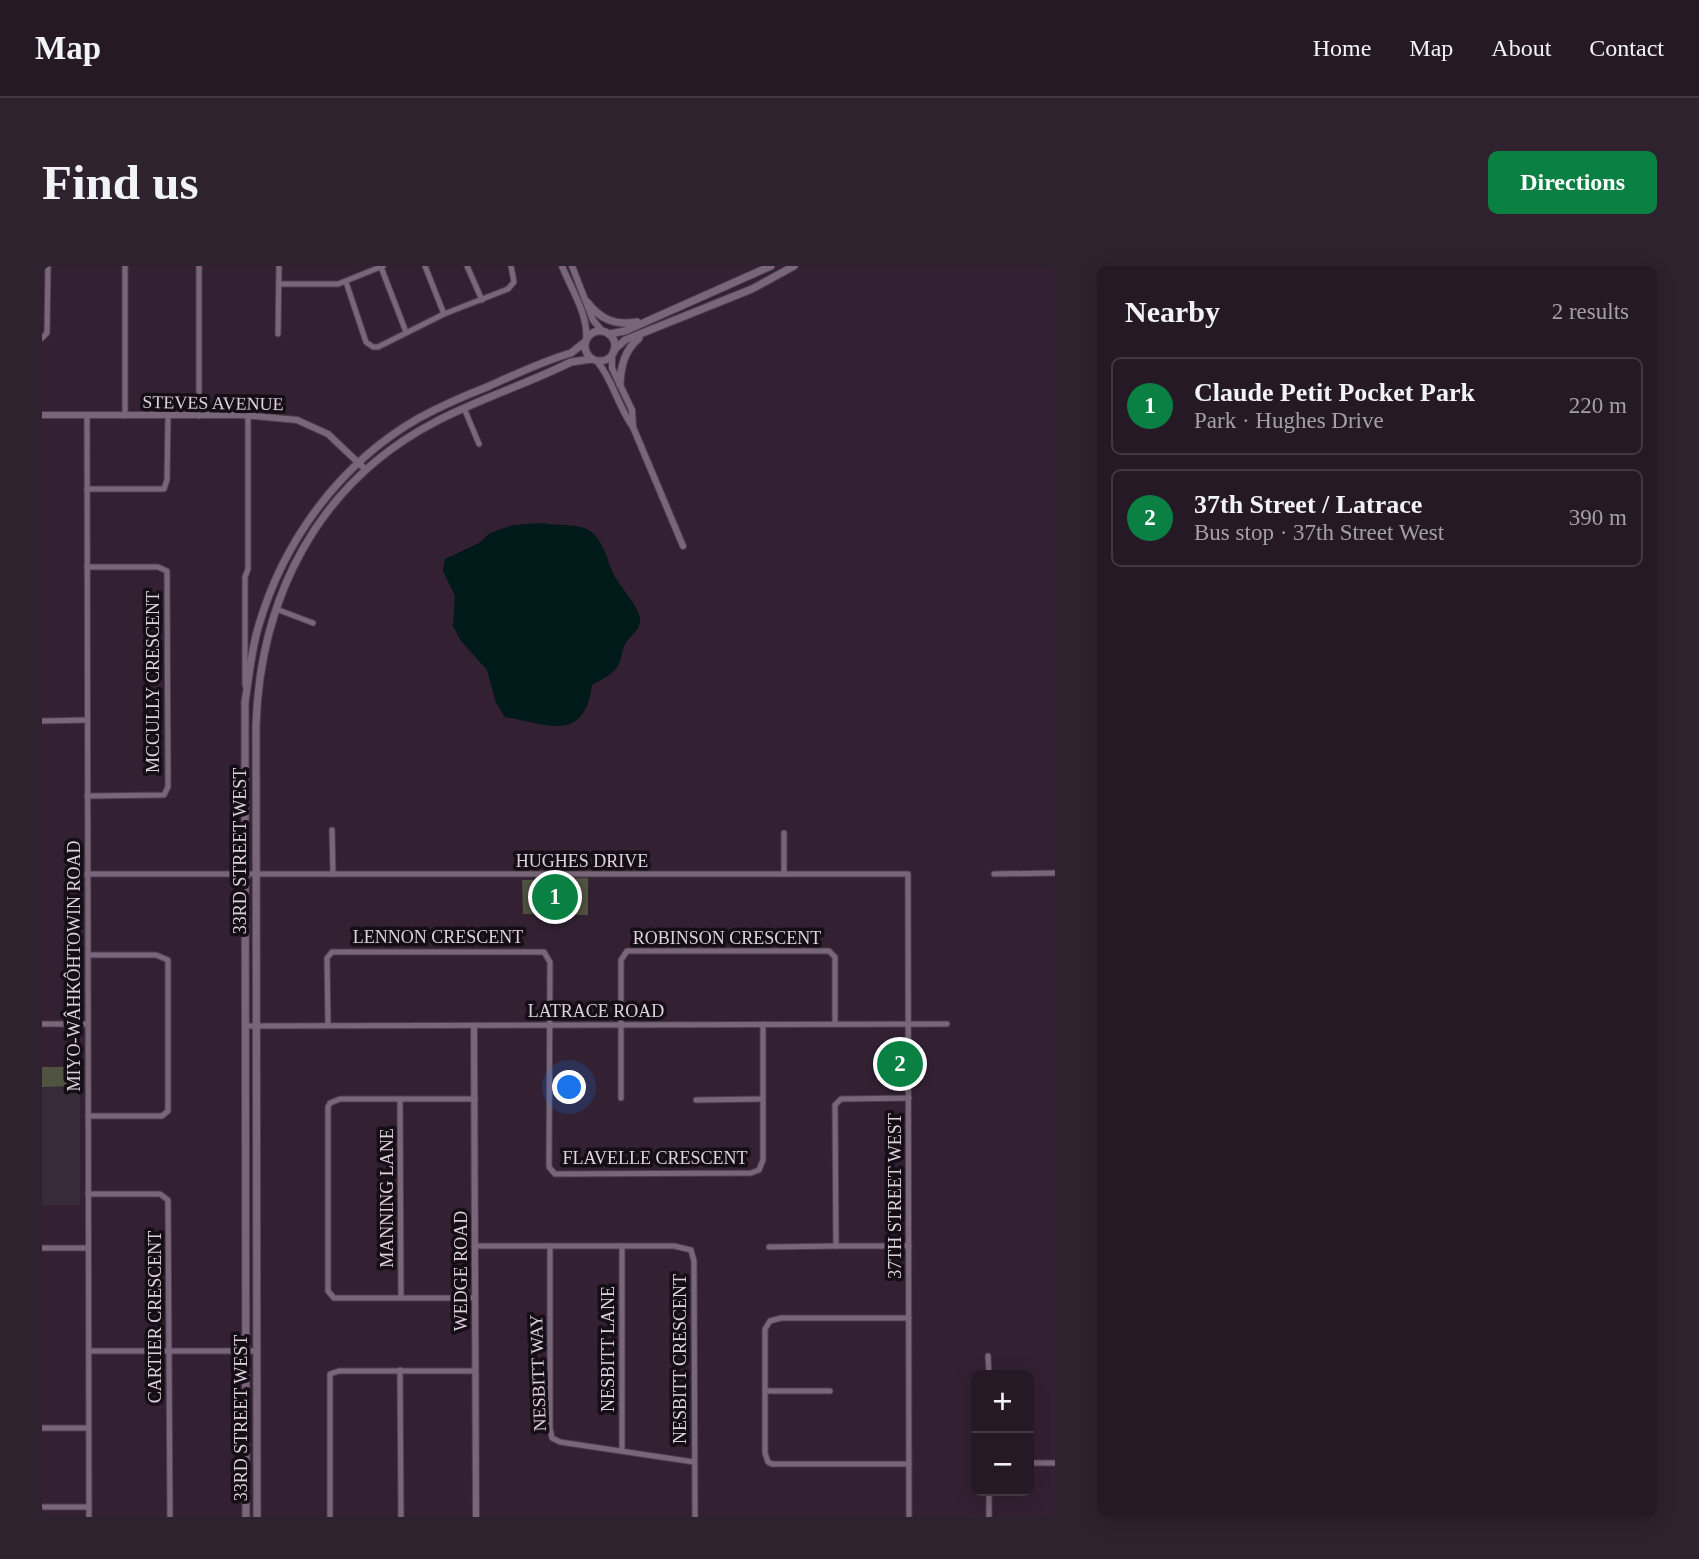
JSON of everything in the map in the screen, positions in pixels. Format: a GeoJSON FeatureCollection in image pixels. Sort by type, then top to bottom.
{"type":"FeatureCollection","features":[{"type":"Feature","properties":{"kind":"main road","name":"33RD STREET WEST"},"geometry":{"type":"LineString","coordinates":[[246,1517],[245,702],[257,632],[272,585],[297,537],[326,497],[387,438],[434,410],[571,353],[585,342],[590,334],[621,332],[772,266]]}},
{"type":"Feature","properties":{"kind":"main road","name":"33RD STREET WEST"},"geometry":{"type":"LineString","coordinates":[[257,1517],[257,705],[262,657],[287,579],[312,534],[342,494],[366,470],[419,431],[464,408],[571,362],[605,360],[623,342],[752,289],[794,266]]}},
{"type":"Feature","properties":{"kind":"main road"},"geometry":{"type":"LineString","coordinates":[[587,302],[596,313],[616,323],[648,320]]}},
{"type":"Feature","properties":{"kind":"main road"},"geometry":{"type":"LineString","coordinates":[[605,333],[614,341],[613,353]]}},
{"type":"Feature","properties":{"kind":"main road"},"geometry":{"type":"LineString","coordinates":[[620,384],[621,367],[627,351],[643,335]]}},
{"type":"Feature","properties":{"kind":"main road"},"geometry":{"type":"LineString","coordinates":[[585,342],[585,350],[594,360]]}},
{"type":"Feature","properties":{"kind":"street"},"geometry":{"type":"LineString","coordinates":[[42,338],[47,333],[48,266]]}},
{"type":"Feature","properties":{"kind":"street"},"geometry":{"type":"LineString","coordinates":[[125,266],[125,416]]}},
{"type":"Feature","properties":{"kind":"street"},"geometry":{"type":"LineString","coordinates":[[199,266],[200,416]]}},
{"type":"Feature","properties":{"kind":"street"},"geometry":{"type":"LineString","coordinates":[[278,334],[279,266]]}},
{"type":"Feature","properties":{"kind":"street"},"geometry":{"type":"LineString","coordinates":[[279,284],[336,285],[382,266],[405,332]]}},
{"type":"Feature","properties":{"kind":"street"},"geometry":{"type":"LineString","coordinates":[[425,266],[444,314]]}},
{"type":"Feature","properties":{"kind":"street"},"geometry":{"type":"LineString","coordinates":[[467,266],[482,300]]}},
{"type":"Feature","properties":{"kind":"street"},"geometry":{"type":"LineString","coordinates":[[346,282],[365,339],[369,345],[379,347],[444,314],[512,286],[514,277],[511,266]]}},
{"type":"Feature","properties":{"kind":"street"},"geometry":{"type":"LineString","coordinates":[[562,266],[584,316],[587,328],[585,342]]}},
{"type":"Feature","properties":{"kind":"street"},"geometry":{"type":"LineString","coordinates":[[572,266],[593,320],[605,333]]}},
{"type":"Feature","properties":{"kind":"street"},"geometry":{"type":"LineString","coordinates":[[613,353],[612,368],[632,410],[633,427]]}},
{"type":"Feature","properties":{"kind":"street"},"geometry":{"type":"LineString","coordinates":[[594,360],[605,371],[623,414],[633,427],[683,546]]}},
{"type":"Feature","properties":{"kind":"street"},"geometry":{"type":"LineString","coordinates":[[464,408],[480,444]]}},
{"type":"Feature","properties":{"kind":"street","name":"STEVES AVENUE"},"geometry":{"type":"LineString","coordinates":[[42,415],[285,418],[313,426],[328,434],[366,470]]}},
{"type":"Feature","properties":{"kind":"street","name":"MIYO-WÂHKÔHTOWIN ROAD"},"geometry":{"type":"LineString","coordinates":[[87,416],[89,1517]]}},
{"type":"Feature","properties":{"kind":"street"},"geometry":{"type":"LineString","coordinates":[[87,489],[163,489],[167,480],[168,416]]}},
{"type":"Feature","properties":{"kind":"street","name":"33RD STREET WEST"},"geometry":{"type":"LineString","coordinates":[[245,702],[248,416]]}},
{"type":"Feature","properties":{"kind":"street","name":"MCCULLY CRESCENT"},"geometry":{"type":"LineString","coordinates":[[87,567],[158,567],[167,571],[168,787],[164,795],[87,796]]}},
{"type":"Feature","properties":{"kind":"street"},"geometry":{"type":"LineString","coordinates":[[276,609],[313,623]]}},
{"type":"Feature","properties":{"kind":"street"},"geometry":{"type":"LineString","coordinates":[[42,721],[87,720]]}},
{"type":"Feature","properties":{"kind":"street"},"geometry":{"type":"LineString","coordinates":[[332,830],[333,874]]}},
{"type":"Feature","properties":{"kind":"street"},"geometry":{"type":"LineString","coordinates":[[784,833],[784,874]]}},
{"type":"Feature","properties":{"kind":"street"},"geometry":{"type":"LineString","coordinates":[[994,873],[1055,873]]}},
{"type":"Feature","properties":{"kind":"street","name":"HUGHES DRIVE"},"geometry":{"type":"LineString","coordinates":[[87,874],[908,874]]}},
{"type":"Feature","properties":{"kind":"street","name":"37TH STREET WEST"},"geometry":{"type":"LineString","coordinates":[[908,874],[909,1517]]}},
{"type":"Feature","properties":{"kind":"street","name":"LENNON CRESCENT"},"geometry":{"type":"LineString","coordinates":[[328,1025],[327,958],[332,952],[540,950],[549,958],[550,1025]]}},
{"type":"Feature","properties":{"kind":"street","name":"ROBINSON CRESCENT"},"geometry":{"type":"LineString","coordinates":[[621,1098],[621,960],[624,953],[631,950],[829,951],[835,957],[835,1023]]}},
{"type":"Feature","properties":{"kind":"street"},"geometry":{"type":"LineString","coordinates":[[88,955],[156,955],[169,960],[169,1111],[162,1116],[88,1116]]}},
{"type":"Feature","properties":{"kind":"street"},"geometry":{"type":"LineString","coordinates":[[42,1024],[87,1024]]}},
{"type":"Feature","properties":{"kind":"street","name":"FLAVELLE CRESCENT"},"geometry":{"type":"LineString","coordinates":[[550,1025],[550,1167],[555,1174],[756,1172],[764,1160],[762,1024]]}},
{"type":"Feature","properties":{"kind":"street","name":"LATRACE ROAD"},"geometry":{"type":"LineString","coordinates":[[245,1026],[947,1024]]}},
{"type":"Feature","properties":{"kind":"street","name":"WEDGE ROAD"},"geometry":{"type":"LineString","coordinates":[[474,1026],[476,1517]]}},
{"type":"Feature","properties":{"kind":"street"},"geometry":{"type":"LineString","coordinates":[[836,1246],[835,1105],[841,1099],[909,1098]]}},
{"type":"Feature","properties":{"kind":"street"},"geometry":{"type":"LineString","coordinates":[[475,1099],[341,1099],[330,1103],[328,1107],[328,1291],[334,1298],[475,1298]]}},
{"type":"Feature","properties":{"kind":"street","name":"MANNING LANE"},"geometry":{"type":"LineString","coordinates":[[400,1099],[401,1297]]}},
{"type":"Feature","properties":{"kind":"street"},"geometry":{"type":"LineString","coordinates":[[696,1100],[762,1099]]}},
{"type":"Feature","properties":{"kind":"street","name":"CARTIER CRESCENT"},"geometry":{"type":"LineString","coordinates":[[88,1194],[159,1194],[169,1200],[170,1517]]}},
{"type":"Feature","properties":{"kind":"street","name":"NESBITT CRESCENT"},"geometry":{"type":"LineString","coordinates":[[475,1246],[683,1246],[691,1250],[695,1517]]}},
{"type":"Feature","properties":{"kind":"street","name":"NESBITT WAY"},"geometry":{"type":"LineString","coordinates":[[550,1246],[552,1438],[559,1442],[694,1462]]}},
{"type":"Feature","properties":{"kind":"street","name":"NESBITT LANE"},"geometry":{"type":"LineString","coordinates":[[622,1246],[622,1451]]}},
{"type":"Feature","properties":{"kind":"street"},"geometry":{"type":"LineString","coordinates":[[769,1247],[909,1246]]}},
{"type":"Feature","properties":{"kind":"street"},"geometry":{"type":"LineString","coordinates":[[42,1248],[88,1248]]}},
{"type":"Feature","properties":{"kind":"street"},"geometry":{"type":"LineString","coordinates":[[909,1318],[781,1318],[770,1321],[765,1329],[765,1453],[768,1462],[909,1464]]}},
{"type":"Feature","properties":{"kind":"street"},"geometry":{"type":"LineString","coordinates":[[89,1351],[257,1351]]}},
{"type":"Feature","properties":{"kind":"street"},"geometry":{"type":"LineString","coordinates":[[988,1356],[989,1370]]}},
{"type":"Feature","properties":{"kind":"street"},"geometry":{"type":"LineString","coordinates":[[330,1517],[330,1374],[339,1370],[475,1371]]}},
{"type":"Feature","properties":{"kind":"street"},"geometry":{"type":"LineString","coordinates":[[400,1370],[401,1517]]}},
{"type":"Feature","properties":{"kind":"street"},"geometry":{"type":"LineString","coordinates":[[766,1391],[830,1391]]}},
{"type":"Feature","properties":{"kind":"street"},"geometry":{"type":"LineString","coordinates":[[42,1428],[89,1428]]}},
{"type":"Feature","properties":{"kind":"street"},"geometry":{"type":"LineString","coordinates":[[1034,1463],[1055,1463]]}},
{"type":"Feature","properties":{"kind":"street"},"geometry":{"type":"LineString","coordinates":[[989,1496],[989,1517]]}},
{"type":"Feature","properties":{"kind":"street"},"geometry":{"type":"LineString","coordinates":[[42,1507],[89,1507]]}},
{"type":"Feature","properties":{"kind":"shaded area"},"geometry":{"type":"Polygon","coordinates":[[[543,523],[580,527],[590,531],[598,539],[613,573],[636,608],[640,619],[638,629],[625,644],[618,666],[610,675],[592,685],[588,704],[581,716],[562,726],[505,717],[496,703],[487,670],[461,641],[453,626],[455,596],[443,571],[445,559],[479,543],[490,533],[513,525],[543,523]]]}},
{"type":"Feature","properties":{"kind":"shaded area"},"geometry":{"type":"Polygon","coordinates":[[[588,878],[588,915],[523,914],[522,880],[588,878]]]}},
{"type":"Feature","properties":{"kind":"shaded area"},"geometry":{"type":"Polygon","coordinates":[[[42,1067],[80,1067],[80,1086],[42,1087],[42,1067]]]}},
{"type":"Feature","properties":{"kind":"shaded area"},"geometry":{"type":"Polygon","coordinates":[[[80,1086],[80,1205],[42,1205],[42,1087],[80,1086]]]}},
{"type":"Feature","properties":{"kind":"place","name":"Claude Petit Pocket Park"},"geometry":{"type":"Point","coordinates":[555,897]}},
{"type":"Feature","properties":{"kind":"place","name":"37th Street / Latrace"},"geometry":{"type":"Point","coordinates":[900,1064]}}]}
